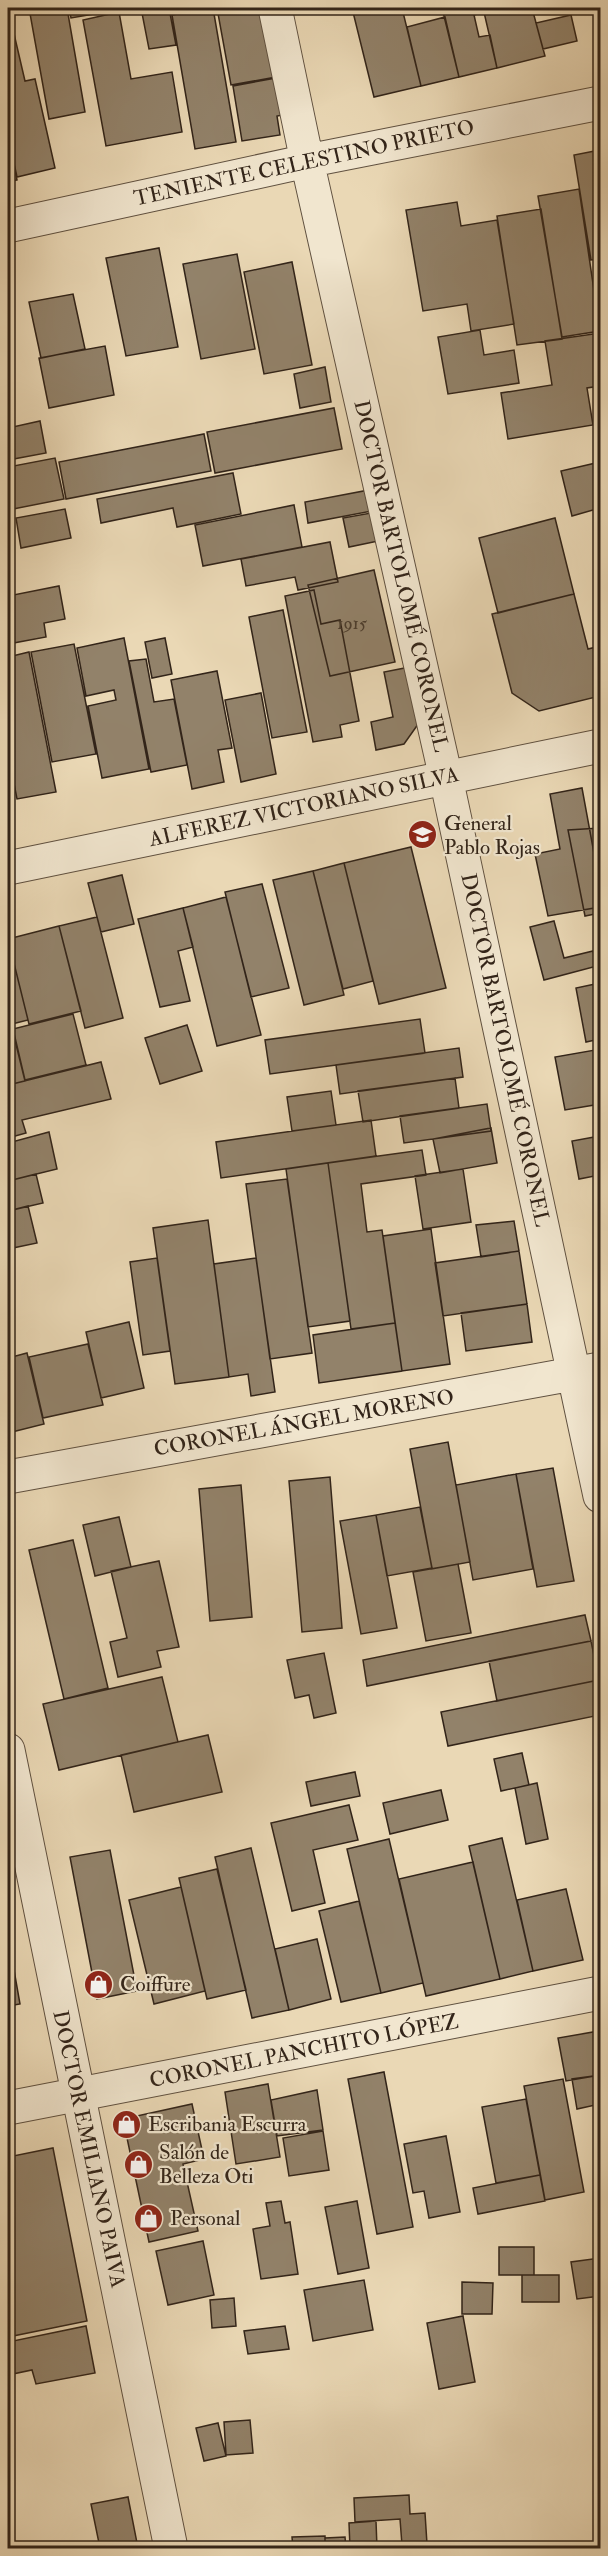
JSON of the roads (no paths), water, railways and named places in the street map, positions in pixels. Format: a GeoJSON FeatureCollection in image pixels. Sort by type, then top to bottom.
{"type":"FeatureCollection","features":[{"type":"Feature","properties":{"kind":"street","name":"DOCTOR BARTOLOMÉ CORONEL"},"geometry":{"type":"LineString","coordinates":[[275,8],[307,161],[446,778],[587,1371],[600,1496]]}},
{"type":"Feature","properties":{"kind":"street","name":"TENIENTE CELESTINO PRIETO"},"geometry":{"type":"LineString","coordinates":[[8,226],[307,161],[600,102]]}},
{"type":"Feature","properties":{"kind":"street","name":"ALFEREZ VICTORIANO SILVA"},"geometry":{"type":"LineString","coordinates":[[8,868],[600,746]]}},
{"type":"Feature","properties":{"kind":"street","name":"CORONEL ÁNGEL MORENO"},"geometry":{"type":"LineString","coordinates":[[8,1477],[587,1371]]}},
{"type":"Feature","properties":{"kind":"street","name":"DOCTOR EMILIANO PAIVA"},"geometry":{"type":"LineString","coordinates":[[8,1750],[171,2548]]}},
{"type":"Feature","properties":{"kind":"street","name":"CORONEL PANCHITO LÓPEZ"},"geometry":{"type":"LineString","coordinates":[[8,2108],[600,1993]]}},
{"type":"Feature","properties":{"kind":"place","name":"General Pablo Rojas"},"geometry":{"type":"Point","coordinates":[423,835]}},
{"type":"Feature","properties":{"kind":"place","name":"Coiffure"},"geometry":{"type":"Point","coordinates":[99,1984]}},
{"type":"Feature","properties":{"kind":"place","name":"Escribania Escurra"},"geometry":{"type":"Point","coordinates":[127,2124]}},
{"type":"Feature","properties":{"kind":"place","name":"Salón de Belleza Oti"},"geometry":{"type":"Point","coordinates":[138,2164]}},
{"type":"Feature","properties":{"kind":"place","name":"Personal"},"geometry":{"type":"Point","coordinates":[149,2218]}}]}
